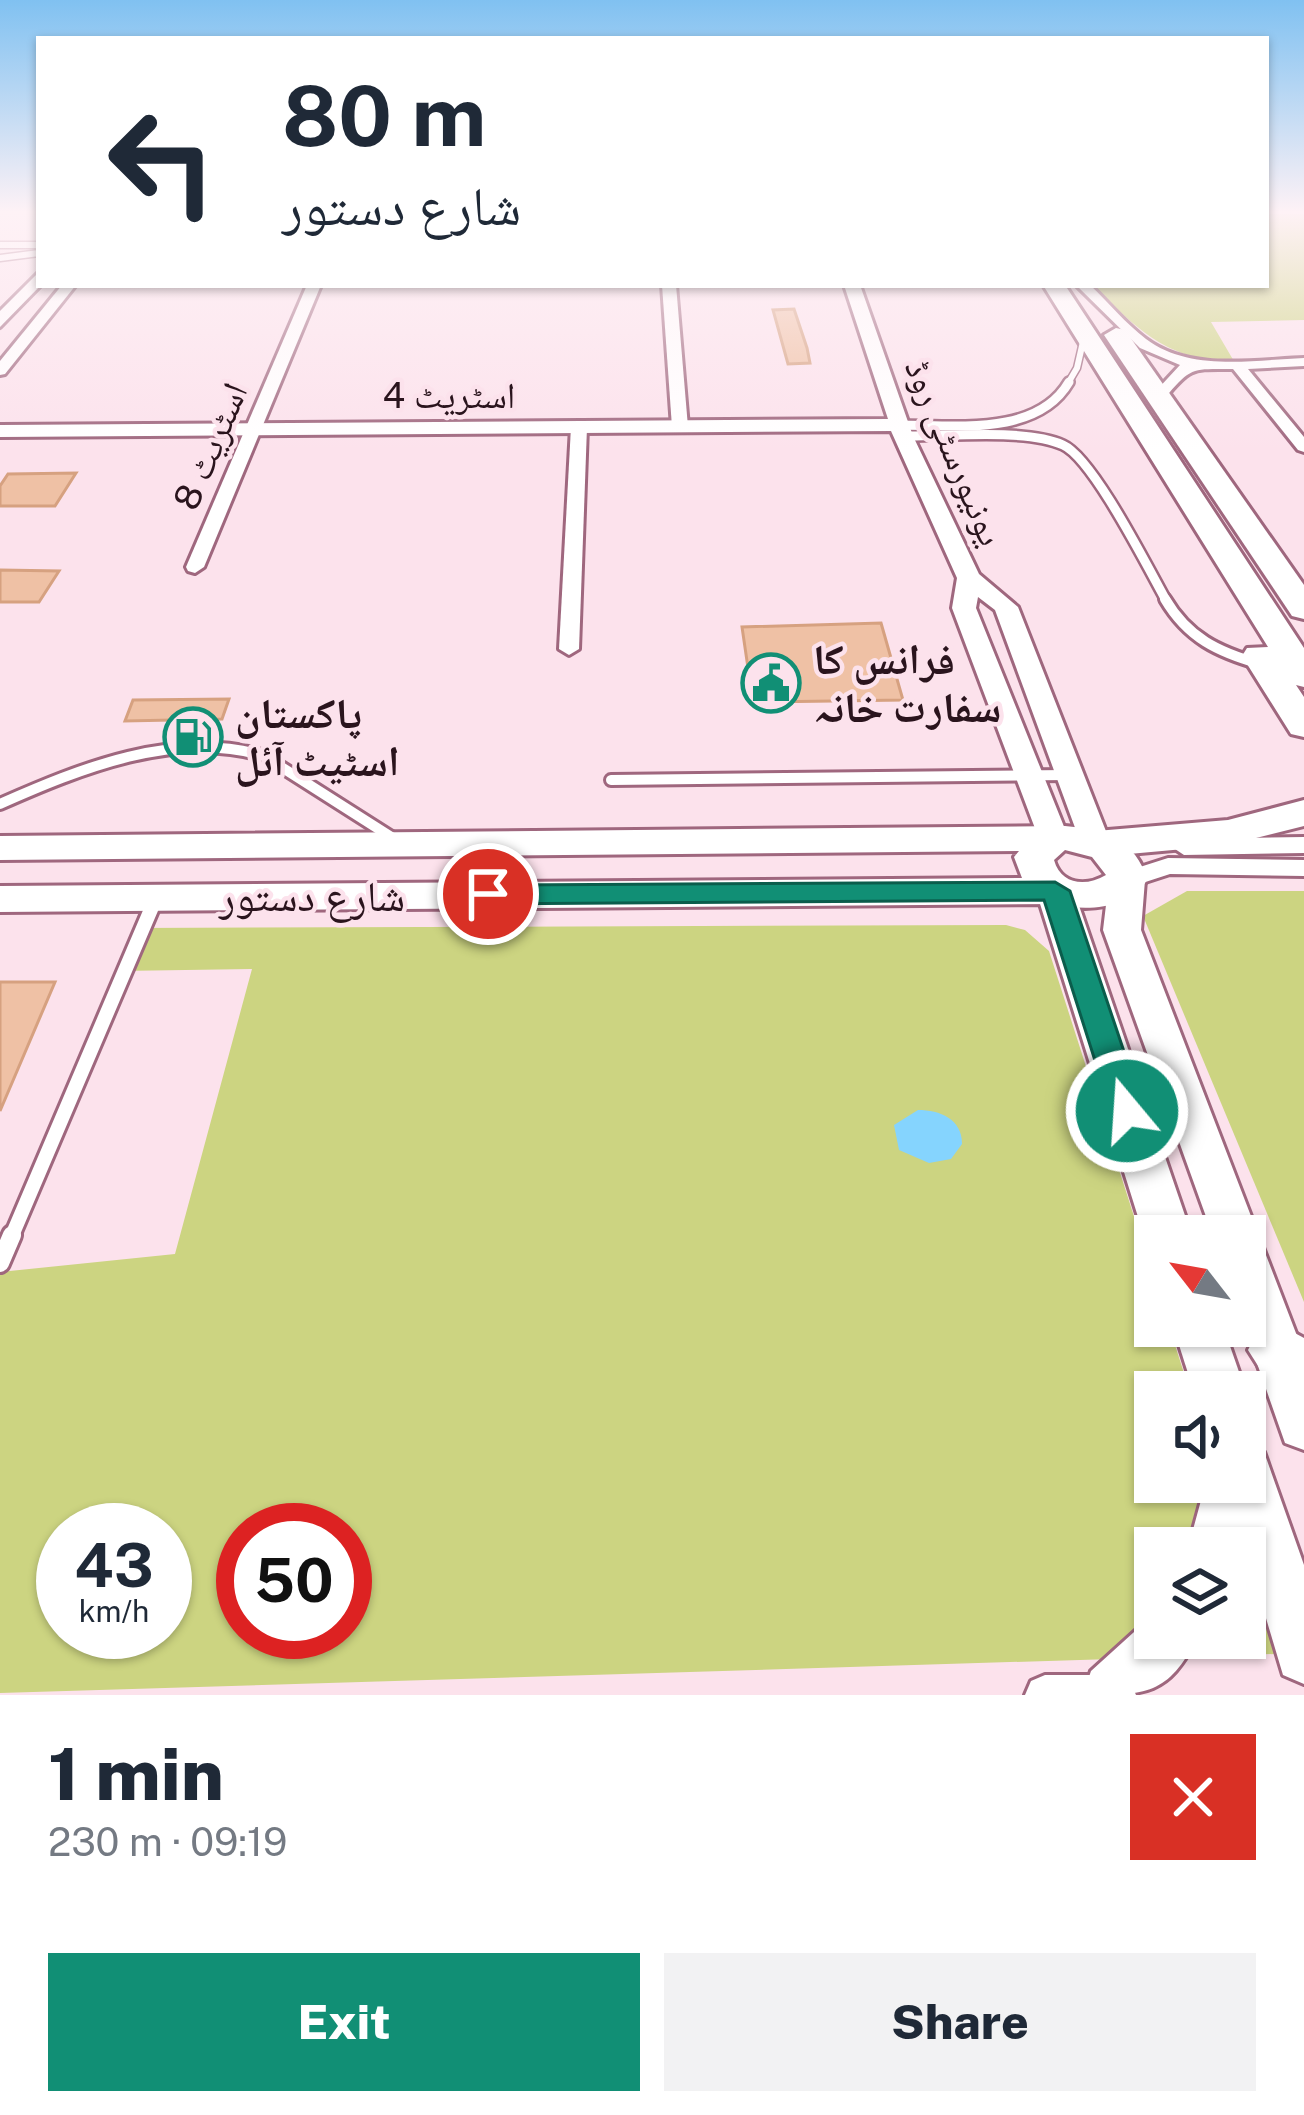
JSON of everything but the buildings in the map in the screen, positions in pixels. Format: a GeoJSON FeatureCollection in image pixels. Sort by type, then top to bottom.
{"type":"FeatureCollection","features":[{"type":"Feature","properties":{"kind":"highway"},"geometry":{"type":"LineString","coordinates":[[1059,293],[1304,676]]}},
{"type":"Feature","properties":{"kind":"highway"},"geometry":{"type":"LineString","coordinates":[[1088,293],[1304,609]]}},
{"type":"Feature","properties":{"kind":"highway"},"geometry":{"type":"LineString","coordinates":[[1235,570],[1237,604],[1246,633],[1304,726]]}},
{"type":"Feature","properties":{"kind":"highway"},"geometry":{"type":"LineString","coordinates":[[1111,858],[1277,824],[1304,812]]}},
{"type":"Feature","properties":{"kind":"main road","name":"شارع دستور"},"geometry":{"type":"LineString","coordinates":[[0,848],[1054,839],[1111,858],[1108,894],[0,899]]}},
{"type":"Feature","properties":{"kind":"main road"},"geometry":{"type":"LineString","coordinates":[[1054,839],[1034,857],[1040,880],[1055,891],[1161,1215]]}},
{"type":"Feature","properties":{"kind":"main road"},"geometry":{"type":"LineString","coordinates":[[1111,858],[1122,931],[1229,1215]]}},
{"type":"Feature","properties":{"kind":"main road"},"geometry":{"type":"LineString","coordinates":[[1086,986],[1142,984]]}},
{"type":"Feature","properties":{"kind":"main road"},"geometry":{"type":"LineString","coordinates":[[1266,1313],[1298,1398]]}},
{"type":"Feature","properties":{"kind":"main road"},"geometry":{"type":"LineString","coordinates":[[1256,1503],[1304,1654]]}},
{"type":"Feature","properties":{"kind":"main road"},"geometry":{"type":"LineString","coordinates":[[1114,1694],[1152,1659]]}},
{"type":"Feature","properties":{"kind":"street"},"geometry":{"type":"LineString","coordinates":[[0,322],[25,293]]}},
{"type":"Feature","properties":{"kind":"street"},"geometry":{"type":"LineString","coordinates":[[0,371],[63,293]]}},
{"type":"Feature","properties":{"kind":"street","name":"اسٹریٹ 8"},"geometry":{"type":"LineString","coordinates":[[195,567],[311,293]]}},
{"type":"Feature","properties":{"kind":"street"},"geometry":{"type":"LineString","coordinates":[[670,293],[680,427]]}},
{"type":"Feature","properties":{"kind":"street","name":"یونیورسٹی روڈ"},"geometry":{"type":"LineString","coordinates":[[855,293],[901,430],[968,578],[1006,607],[1070,775],[1111,858]]}},
{"type":"Feature","properties":{"kind":"street"},"geometry":{"type":"LineString","coordinates":[[1091,293],[1142,342],[1193,364],[1304,362]]}},
{"type":"Feature","properties":{"kind":"street"},"geometry":{"type":"LineString","coordinates":[[1235,363],[1304,447]]}},
{"type":"Feature","properties":{"kind":"street"},"geometry":{"type":"LineString","coordinates":[[1160,395],[1179,371],[1193,364]]}},
{"type":"Feature","properties":{"kind":"street"},"geometry":{"type":"LineString","coordinates":[[569,650],[579,427]]}},
{"type":"Feature","properties":{"kind":"street","name":"اسٹریٹ 4"},"geometry":{"type":"LineString","coordinates":[[0,431],[901,430]]}},
{"type":"Feature","properties":{"kind":"street","name":"یونیورسٹی روڈ"},"geometry":{"type":"LineString","coordinates":[[968,578],[964,608],[1054,839]]}},
{"type":"Feature","properties":{"kind":"street"},"geometry":{"type":"LineString","coordinates":[[1111,858],[1304,845]]}},
{"type":"Feature","properties":{"kind":"street"},"geometry":{"type":"LineString","coordinates":[[1111,858],[1168,866],[1304,868]]}},
{"type":"Feature","properties":{"kind":"street"},"geometry":{"type":"LineString","coordinates":[[1045,1695],[1114,1694]]}},
{"type":"Feature","properties":{"kind":"lane"},"geometry":{"type":"LineString","coordinates":[[901,430],[989,424],[1038,415],[1052,407],[1080,360],[1085,331]]}},
{"type":"Feature","properties":{"kind":"lane"},"geometry":{"type":"LineString","coordinates":[[901,430],[1064,445],[1079,458],[1113,508],[1182,628],[1224,653],[1267,666]]}},
{"type":"Feature","properties":{"kind":"lane"},"geometry":{"type":"LineString","coordinates":[[0,804],[137,752],[248,752],[264,756],[401,844]]}},
{"type":"Feature","properties":{"kind":"lane"},"geometry":{"type":"LineString","coordinates":[[610,780],[1070,775]]}},
{"type":"Feature","properties":{"kind":"lane"},"geometry":{"type":"LineString","coordinates":[[0,1263],[157,896]]}},
{"type":"Feature","properties":{"kind":"green space"},"geometry":{"type":"Polygon","coordinates":[[[1101,293],[1304,293],[1304,320],[1211,322],[1235,363],[1172,349],[1101,293]]]}},
{"type":"Feature","properties":{"kind":"green space"},"geometry":{"type":"Polygon","coordinates":[[[1187,891],[1304,891],[1304,1302],[1143,916],[1187,891]]]}},
{"type":"Feature","properties":{"kind":"green space"},"geometry":{"type":"Polygon","coordinates":[[[1006,925],[1025,930],[1049,951],[1134,1216],[1134,1347],[1176,1347],[1183,1371],[1134,1371],[1134,1503],[1226,1503],[1234,1527],[1134,1527],[1134,1658],[0,1693],[0,1272],[175,1254],[252,969],[119,971],[135,928],[1006,925]]]}},
{"type":"Feature","properties":{"kind":"green space"},"geometry":{"type":"Polygon","coordinates":[[[1266,1626],[1275,1654],[1266,1654],[1266,1626]]]}},
{"type":"Feature","properties":{"kind":"water"},"geometry":{"type":"Polygon","coordinates":[[[918,1110],[942,1114],[954,1122],[962,1144],[951,1159],[929,1163],[899,1150],[894,1125],[918,1110]]]}},
{"type":"Feature","properties":{"kind":"place","name":"فرانس کا سفارت خانہ"},"geometry":{"type":"Point","coordinates":[771,683]}},
{"type":"Feature","properties":{"kind":"place","name":"پاکستان اسٹیٹ آئل"},"geometry":{"type":"Point","coordinates":[193,737]}},
{"type":"Feature","properties":{"kind":"route"},"geometry":{"type":"LineString","coordinates":[[488,894],[1055,891],[1127,1111]]}}]}
